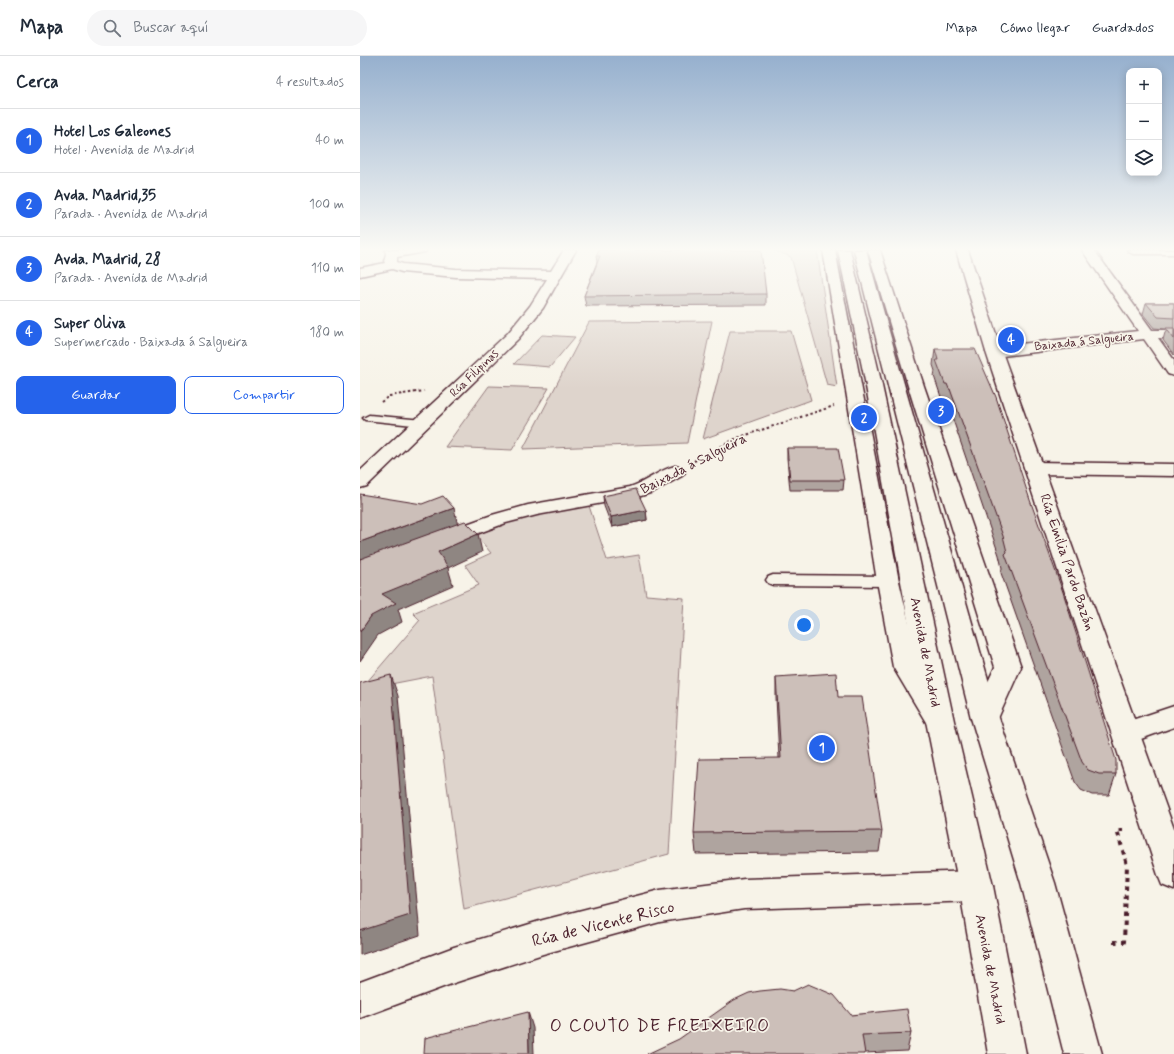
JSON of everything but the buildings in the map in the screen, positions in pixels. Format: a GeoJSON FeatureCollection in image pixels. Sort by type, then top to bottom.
{"type":"FeatureCollection","features":[{"type":"Feature","properties":{"kind":"main road","name":"Rúa Filipinas"},"geometry":{"type":"LineString","coordinates":[[360,482],[513,336],[536,308],[543,297]]}},
{"type":"Feature","properties":{"kind":"main road"},"geometry":{"type":"LineString","coordinates":[[837,297],[888,581],[906,667],[940,722]]}},
{"type":"Feature","properties":{"kind":"main road","name":"Avenida de Madrid"},"geometry":{"type":"LineString","coordinates":[[854,297],[940,722],[976,886],[1007,1054]]}},
{"type":"Feature","properties":{"kind":"main road"},"geometry":{"type":"LineString","coordinates":[[872,297],[985,718],[1038,883],[1083,1054]]}},
{"type":"Feature","properties":{"kind":"main road"},"geometry":{"type":"LineString","coordinates":[[888,297],[1008,667],[985,718]]}},
{"type":"Feature","properties":{"kind":"main road","name":"Rúa Emilia Pardo Bazán"},"geometry":{"type":"LineString","coordinates":[[977,297],[994,352],[1172,866]]}},
{"type":"Feature","properties":{"kind":"main road"},"geometry":{"type":"LineString","coordinates":[[1121,297],[1174,371]]}},
{"type":"Feature","properties":{"kind":"main road","name":"Baixada á Salgueira"},"geometry":{"type":"LineString","coordinates":[[994,352],[1148,334],[1174,334]]}},
{"type":"Feature","properties":{"kind":"main road"},"geometry":{"type":"LineString","coordinates":[[1035,468],[1174,470]]}},
{"type":"Feature","properties":{"kind":"main road","name":"Baixada á Salgueira"},"geometry":{"type":"LineString","coordinates":[[426,547],[499,519],[535,509],[640,490],[675,472]]}},
{"type":"Feature","properties":{"kind":"main road"},"geometry":{"type":"LineString","coordinates":[[1126,733],[1174,716]]}},
{"type":"Feature","properties":{"kind":"main road","name":"Rúa de Vicente Risco"},"geometry":{"type":"LineString","coordinates":[[360,1000],[454,965],[543,937],[660,906],[744,894],[912,890],[976,886]]}},
{"type":"Feature","properties":{"kind":"lane"},"geometry":{"type":"LineString","coordinates":[[369,418],[423,423]]}},
{"type":"Feature","properties":{"kind":"lane"},"geometry":{"type":"LineString","coordinates":[[773,580],[888,581]]}},
{"type":"Feature","properties":{"kind":"path"},"geometry":{"type":"LineString","coordinates":[[377,405],[388,396],[425,391]]}},
{"type":"Feature","properties":{"kind":"path","name":"Baixada á Salgueira"},"geometry":{"type":"LineString","coordinates":[[675,472],[737,438],[825,408],[837,406]]}},
{"type":"Feature","properties":{"kind":"path"},"geometry":{"type":"LineString","coordinates":[[1113,942],[1124,942],[1127,865],[1117,830],[1126,830]]}},
{"type":"Feature","properties":{"kind":"shaded area"},"geometry":{"type":"Polygon","coordinates":[[[802,297],[824,297],[837,387],[827,385],[802,297]]]}},
{"type":"Feature","properties":{"kind":"shaded area"},"geometry":{"type":"Polygon","coordinates":[[[712,321],[687,443],[523,449],[589,322],[712,321]]]}},
{"type":"Feature","properties":{"kind":"shaded area"},"geometry":{"type":"Polygon","coordinates":[[[730,331],[791,331],[811,400],[703,439],[730,331]]]}},
{"type":"Feature","properties":{"kind":"shaded area"},"geometry":{"type":"Polygon","coordinates":[[[542,335],[575,337],[550,367],[514,364],[542,335]]]}},
{"type":"Feature","properties":{"kind":"shaded area"},"geometry":{"type":"Polygon","coordinates":[[[489,386],[549,388],[512,450],[445,447],[489,386]]]}},
{"type":"Feature","properties":{"kind":"shaded area"},"geometry":{"type":"Polygon","coordinates":[[[589,506],[607,560],[639,555],[646,595],[684,598],[669,854],[464,909],[432,676],[360,690],[420,620],[413,613],[479,585],[465,565],[491,553],[476,535],[504,524],[531,516],[589,506]]]}},
{"type":"Feature","properties":{"kind":"place","name":"Super Oliva"},"geometry":{"type":"Point","coordinates":[1011,340]}},
{"type":"Feature","properties":{"kind":"place","name":"Avda. Madrid, 28"},"geometry":{"type":"Point","coordinates":[941,411]}},
{"type":"Feature","properties":{"kind":"place","name":"Avda. Madrid,35"},"geometry":{"type":"Point","coordinates":[864,418]}},
{"type":"Feature","properties":{"kind":"place","name":"Hotel Los Galeones"},"geometry":{"type":"Point","coordinates":[822,748]}},
{"type":"Feature","properties":{"kind":"district","name":"O COUTO DE FREIXEIRO"},"geometry":{"type":"Point","coordinates":[660,1025]}}]}
